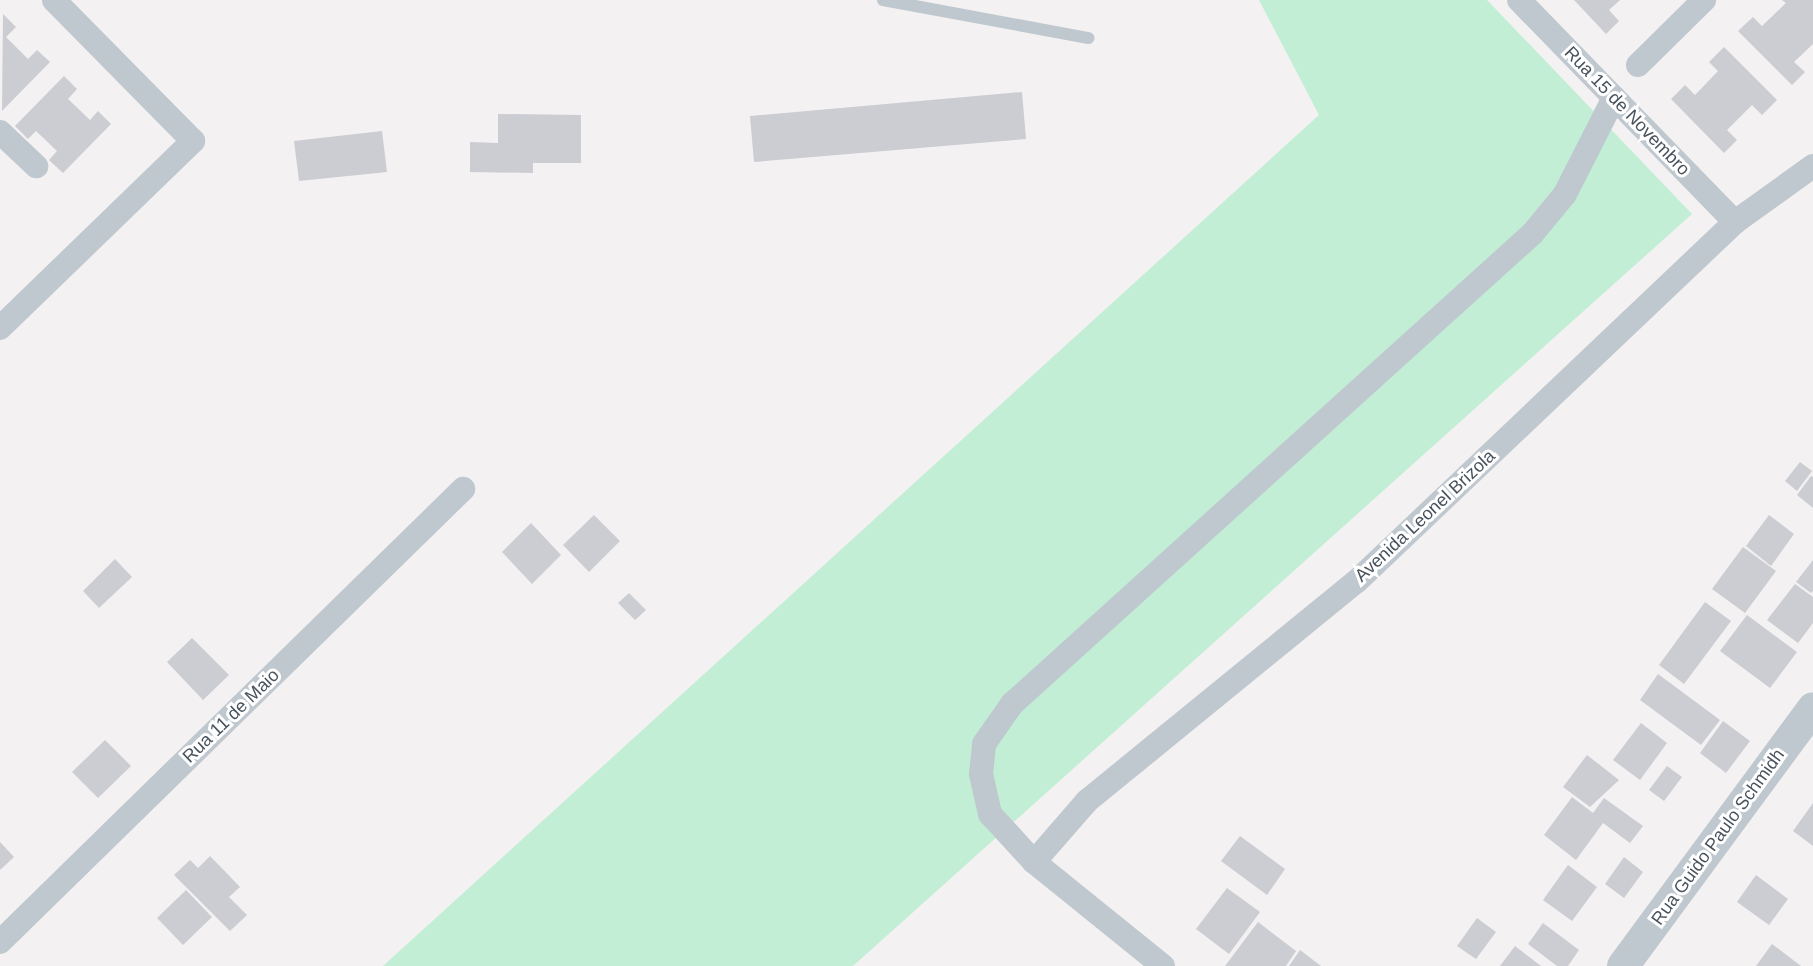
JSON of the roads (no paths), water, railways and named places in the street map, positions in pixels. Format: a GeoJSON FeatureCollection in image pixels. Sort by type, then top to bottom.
{"type":"FeatureCollection","features":[{"type":"Feature","properties":{"kind":"street"},"geometry":{"type":"LineString","coordinates":[[0,328],[193,141],[54,0]]}},
{"type":"Feature","properties":{"kind":"street","name":"Rua 15 de Novembro"},"geometry":{"type":"LineString","coordinates":[[1520,0],[1735,222]]}},
{"type":"Feature","properties":{"kind":"street"},"geometry":{"type":"LineString","coordinates":[[1638,65],[1704,0]]}},
{"type":"Feature","properties":{"kind":"street"},"geometry":{"type":"LineString","coordinates":[[1163,966],[1034,862],[990,814],[981,774],[984,744],[1012,704],[1533,233],[1565,194],[1614,98]]}},
{"type":"Feature","properties":{"kind":"street"},"geometry":{"type":"LineString","coordinates":[[0,132],[36,166]]}},
{"type":"Feature","properties":{"kind":"street","name":"Avenida Leonel Brizola"},"geometry":{"type":"LineString","coordinates":[[1034,862],[1087,801],[1357,580],[1735,222],[1813,166]]}},
{"type":"Feature","properties":{"kind":"street","name":"Rua 11 de Maio"},"geometry":{"type":"LineString","coordinates":[[0,942],[463,489]]}},
{"type":"Feature","properties":{"kind":"street","name":"Rua Guido Paulo Schmidh"},"geometry":{"type":"LineString","coordinates":[[1623,966],[1813,708]]}},
{"type":"Feature","properties":{"kind":"lane"},"geometry":{"type":"LineString","coordinates":[[883,0],[1089,38]]}}]}
